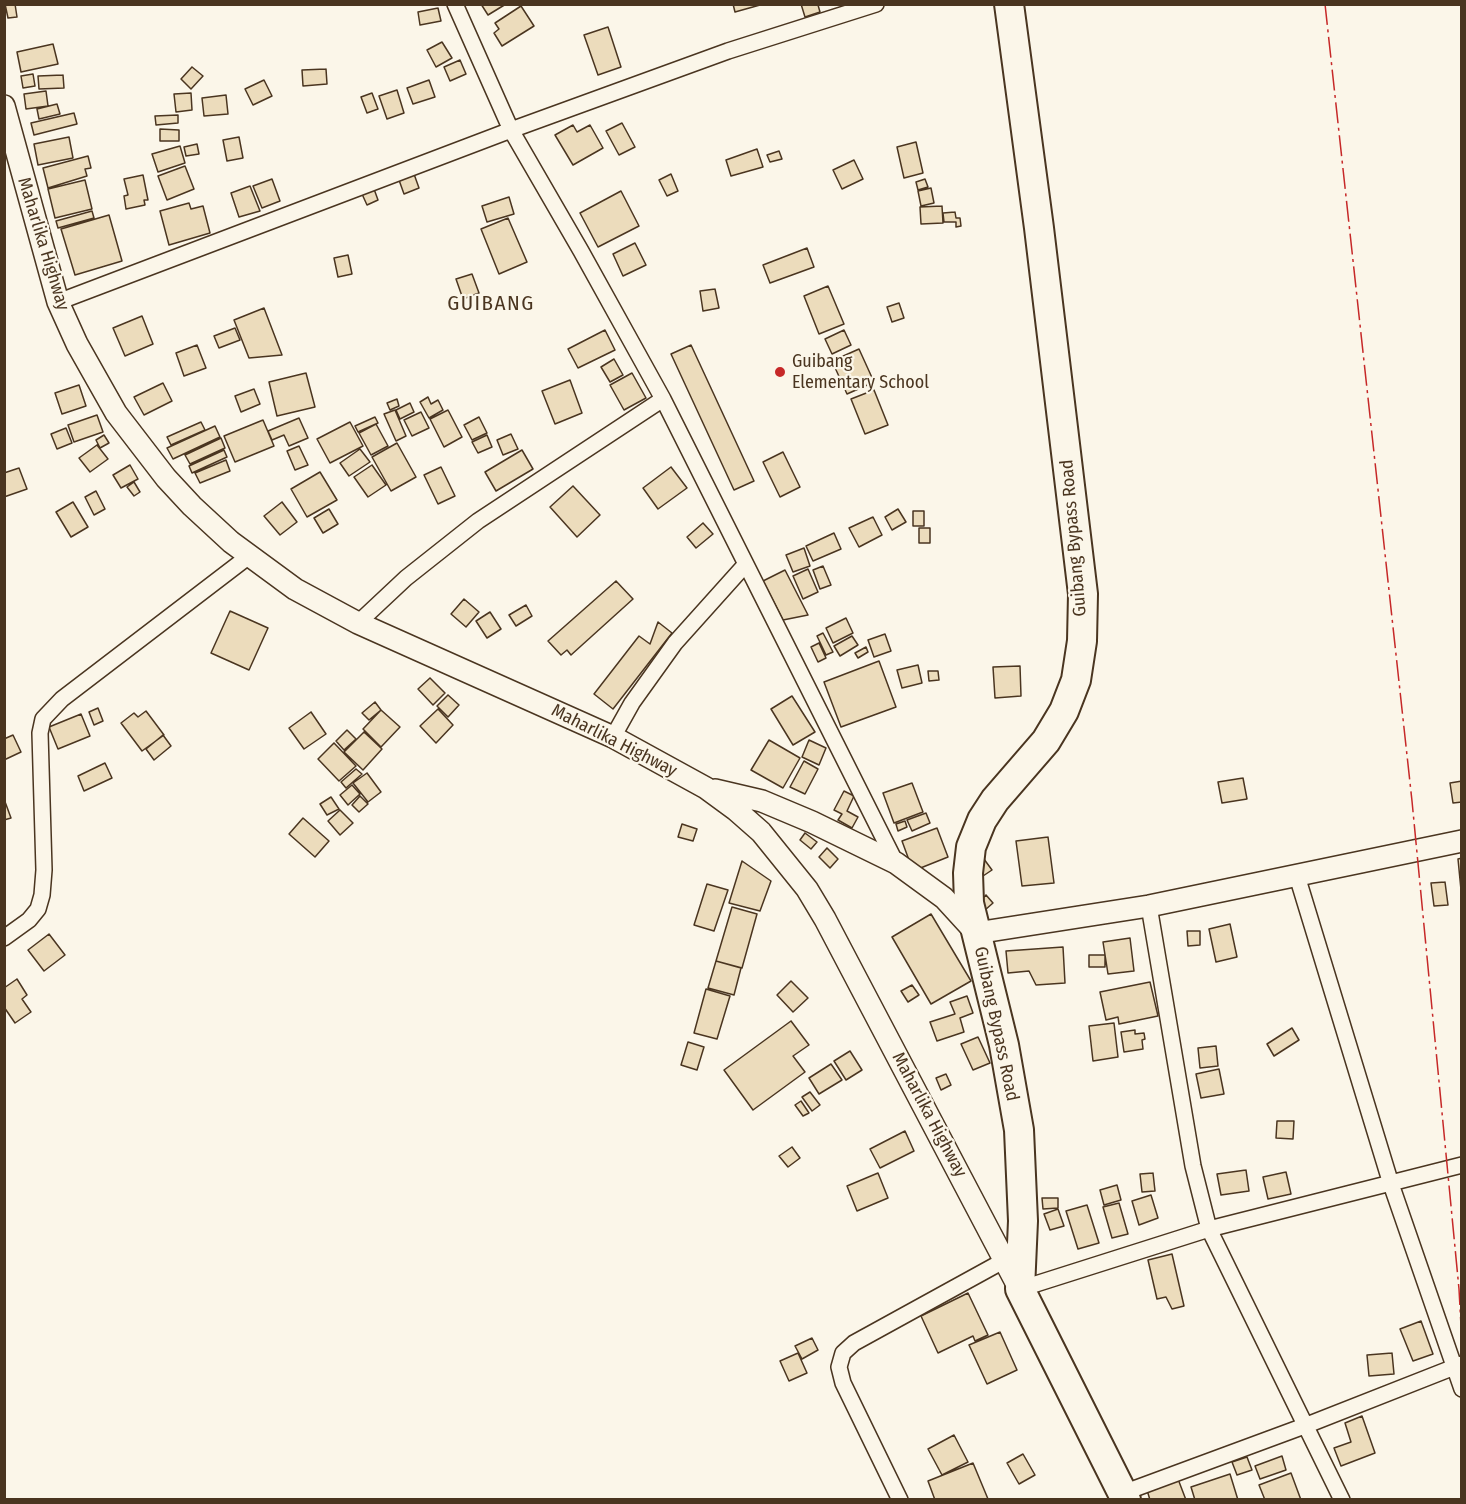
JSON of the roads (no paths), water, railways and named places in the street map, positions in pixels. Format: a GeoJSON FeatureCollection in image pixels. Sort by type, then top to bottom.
{"type":"FeatureCollection","features":[{"type":"Feature","properties":{"kind":"highway","name":"Guibang Bypass Road"},"geometry":{"type":"LineString","coordinates":[[1009,4],[1039,228],[1083,594],[1082,641],[1076,680],[1064,711],[1046,741],[988,810],[971,847],[969,903],[1004,1044],[1019,1130],[1023,1221],[1020,1289]]}},
{"type":"Feature","properties":{"kind":"highway","name":"Maharlika Highway"},"geometry":{"type":"LineString","coordinates":[[1020,1289],[1124,1496]]}},
{"type":"Feature","properties":{"kind":"main road","name":"Maharlika Highway"},"geometry":{"type":"LineString","coordinates":[[4,106],[58,302],[97,381],[134,438],[166,478],[231,542],[295,589],[358,623],[613,737],[706,788],[761,832],[807,889],[825,919],[1020,1289]]}},
{"type":"Feature","properties":{"kind":"main road"},"geometry":{"type":"LineString","coordinates":[[706,788],[762,801],[812,822],[896,863],[944,898],[976,933],[1149,906],[1461,841]]}},
{"type":"Feature","properties":{"kind":"street"},"geometry":{"type":"LineString","coordinates":[[455,4],[511,130],[663,399],[896,863]]}},
{"type":"Feature","properties":{"kind":"street"},"geometry":{"type":"LineString","coordinates":[[58,302],[511,130],[728,51],[876,4]]}},
{"type":"Feature","properties":{"kind":"street"},"geometry":{"type":"LineString","coordinates":[[358,623],[406,578],[478,521],[663,399]]}},
{"type":"Feature","properties":{"kind":"street"},"geometry":{"type":"LineString","coordinates":[[4,938],[29,920],[38,909],[42,895],[44,870],[40,733],[43,718],[62,699],[249,556]]}},
{"type":"Feature","properties":{"kind":"street"},"geometry":{"type":"LineString","coordinates":[[613,737],[632,703],[675,643],[746,565]]}},
{"type":"Feature","properties":{"kind":"street"},"geometry":{"type":"LineString","coordinates":[[1297,876],[1391,1184],[1458,1365],[1461,1389]]}},
{"type":"Feature","properties":{"kind":"street"},"geometry":{"type":"LineString","coordinates":[[1149,906],[1193,1166],[1209,1229],[1342,1500]]}},
{"type":"Feature","properties":{"kind":"street"},"geometry":{"type":"LineString","coordinates":[[1020,1289],[1209,1229],[1461,1165]]}},
{"type":"Feature","properties":{"kind":"street"},"geometry":{"type":"LineString","coordinates":[[900,1500],[843,1383],[839,1367],[843,1353],[854,1343],[1005,1260]]}},
{"type":"Feature","properties":{"kind":"street"},"geometry":{"type":"LineString","coordinates":[[1124,1496],[1458,1365]]}},
{"type":"Feature","properties":{"kind":"place","name":"Guibang Elementary School"},"geometry":{"type":"Point","coordinates":[780,372]}},
{"type":"Feature","properties":{"kind":"district","name":"GUIBANG"},"geometry":{"type":"Point","coordinates":[491,304]}}]}
